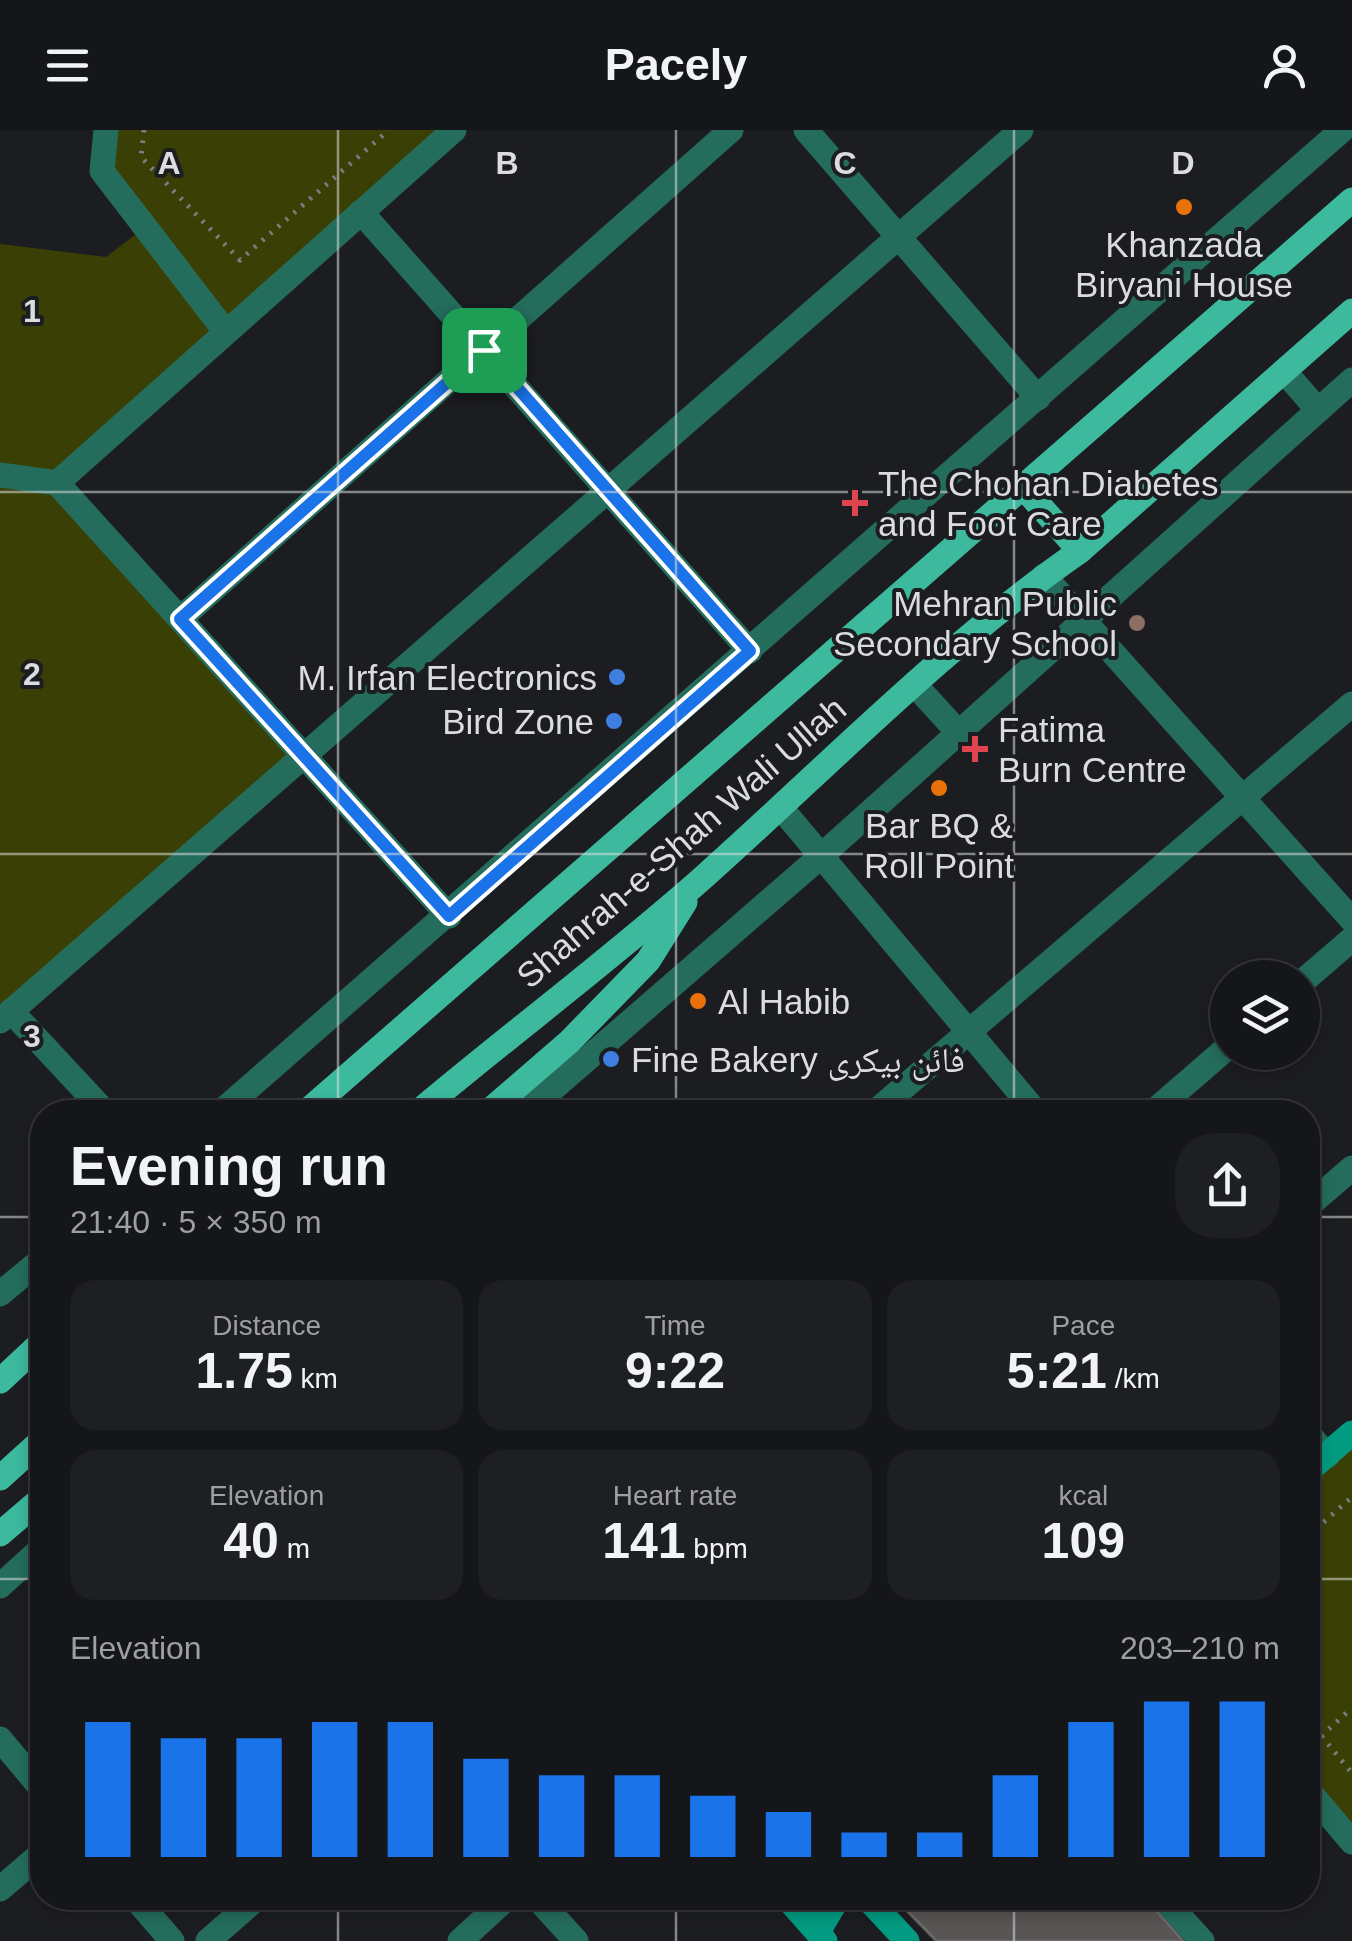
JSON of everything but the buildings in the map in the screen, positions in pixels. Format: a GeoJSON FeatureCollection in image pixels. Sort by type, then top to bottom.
{"type":"FeatureCollection","features":[{"type":"Feature","properties":{"kind":"main road","name":"Shahrah-e-Shah Wali Ullah"},"geometry":{"type":"LineString","coordinates":[[320,1100],[1352,200]]}},
{"type":"Feature","properties":{"kind":"main road","name":"Shahrah-e-Shah Wali Ullah"},"geometry":{"type":"LineString","coordinates":[[433,1100],[699,881],[916,686],[1044,576],[1080,551],[1352,311]]}},
{"type":"Feature","properties":{"kind":"main road"},"geometry":{"type":"LineString","coordinates":[[1024,488],[1080,551]]}},
{"type":"Feature","properties":{"kind":"main road"},"geometry":{"type":"LineString","coordinates":[[502,1100],[570,1042],[648,960],[699,881]]}},
{"type":"Feature","properties":{"kind":"main road"},"geometry":{"type":"LineString","coordinates":[[0,1369],[30,1348]]}},
{"type":"Feature","properties":{"kind":"main road"},"geometry":{"type":"LineString","coordinates":[[0,1381],[30,1352]]}},
{"type":"Feature","properties":{"kind":"main road"},"geometry":{"type":"LineString","coordinates":[[0,1478],[30,1451]]}},
{"type":"Feature","properties":{"kind":"main road"},"geometry":{"type":"LineString","coordinates":[[0,1534],[30,1508]]}},
{"type":"Feature","properties":{"kind":"street"},"geometry":{"type":"LineString","coordinates":[[106,130],[102,171],[225,331]]}},
{"type":"Feature","properties":{"kind":"street"},"geometry":{"type":"LineString","coordinates":[[58,483],[454,130]]}},
{"type":"Feature","properties":{"kind":"street"},"geometry":{"type":"LineString","coordinates":[[180,619],[731,130]]}},
{"type":"Feature","properties":{"kind":"street"},"geometry":{"type":"LineString","coordinates":[[806,130],[1038,398]]}},
{"type":"Feature","properties":{"kind":"street"},"geometry":{"type":"LineString","coordinates":[[93,1100],[6,1016],[1021,130]]}},
{"type":"Feature","properties":{"kind":"street"},"geometry":{"type":"LineString","coordinates":[[235,1100],[1339,131]]}},
{"type":"Feature","properties":{"kind":"street"},"geometry":{"type":"LineString","coordinates":[[361,212],[750,651]]}},
{"type":"Feature","properties":{"kind":"street"},"geometry":{"type":"LineString","coordinates":[[1284,371],[1318,410]]}},
{"type":"Feature","properties":{"kind":"street"},"geometry":{"type":"LineString","coordinates":[[540,1100],[820,857],[1352,380]]}},
{"type":"Feature","properties":{"kind":"street"},"geometry":{"type":"LineString","coordinates":[[0,476],[58,483],[449,916]]}},
{"type":"Feature","properties":{"kind":"street"},"geometry":{"type":"LineString","coordinates":[[1044,576],[1085,617],[1352,920]]}},
{"type":"Feature","properties":{"kind":"street"},"geometry":{"type":"LineString","coordinates":[[916,686],[957,731]]}},
{"type":"Feature","properties":{"kind":"street"},"geometry":{"type":"LineString","coordinates":[[889,1100],[1352,704]]}},
{"type":"Feature","properties":{"kind":"street"},"geometry":{"type":"LineString","coordinates":[[781,808],[1026,1100]]}},
{"type":"Feature","properties":{"kind":"street"},"geometry":{"type":"LineString","coordinates":[[1320,967],[1352,939]]}},
{"type":"Feature","properties":{"kind":"street"},"geometry":{"type":"LineString","coordinates":[[1167,1100],[1210,1063]]}},
{"type":"Feature","properties":{"kind":"street"},"geometry":{"type":"LineString","coordinates":[[1320,1196],[1352,1168]]}},
{"type":"Feature","properties":{"kind":"street"},"geometry":{"type":"LineString","coordinates":[[0,1294],[30,1269]]}},
{"type":"Feature","properties":{"kind":"street"},"geometry":{"type":"LineString","coordinates":[[1320,1461],[1352,1433]]}},
{"type":"Feature","properties":{"kind":"street"},"geometry":{"type":"LineString","coordinates":[[0,1586],[30,1559]]}},
{"type":"Feature","properties":{"kind":"street"},"geometry":{"type":"LineString","coordinates":[[4,1753],[30,1773]]}},
{"type":"Feature","properties":{"kind":"street"},"geometry":{"type":"LineString","coordinates":[[1320,1804],[1352,1842]]}},
{"type":"Feature","properties":{"kind":"street"},"geometry":{"type":"LineString","coordinates":[[0,1889],[30,1864]]}},
{"type":"Feature","properties":{"kind":"street"},"geometry":{"type":"LineString","coordinates":[[145,1910],[172,1941]]}},
{"type":"Feature","properties":{"kind":"street"},"geometry":{"type":"LineString","coordinates":[[208,1941],[243,1910]]}},
{"type":"Feature","properties":{"kind":"street"},"geometry":{"type":"LineString","coordinates":[[460,1941],[494,1910]]}},
{"type":"Feature","properties":{"kind":"street"},"geometry":{"type":"LineString","coordinates":[[548,1910],[576,1941]]}},
{"type":"Feature","properties":{"kind":"street"},"geometry":{"type":"LineString","coordinates":[[798,1910],[822,1936],[833,1910]]}},
{"type":"Feature","properties":{"kind":"street"},"geometry":{"type":"LineString","coordinates":[[878,1910],[906,1941]]}},
{"type":"Feature","properties":{"kind":"street"},"geometry":{"type":"LineString","coordinates":[[1173,1910],[1202,1941]]}},
{"type":"Feature","properties":{"kind":"path"},"geometry":{"type":"LineString","coordinates":[[144,130],[141,157],[240,260],[389,130]]}},
{"type":"Feature","properties":{"kind":"path"},"geometry":{"type":"LineString","coordinates":[[1320,1525],[1352,1497]]}},
{"type":"Feature","properties":{"kind":"path"},"geometry":{"type":"LineString","coordinates":[[1352,1708],[1321,1736],[1352,1773]]}},
{"type":"Feature","properties":{"kind":"green space"},"geometry":{"type":"Polygon","coordinates":[[[106,130],[454,130],[58,482],[295,764],[0,1021],[0,244],[106,257],[144,228],[102,171],[106,130]]]}},
{"type":"Feature","properties":{"kind":"green space"},"geometry":{"type":"Polygon","coordinates":[[[1352,1433],[1352,1841],[1320,1803],[1320,1461],[1352,1433]]]}},
{"type":"Feature","properties":{"kind":"place","name":"Khanzada Biryani House"},"geometry":{"type":"Point","coordinates":[1184,207]}},
{"type":"Feature","properties":{"kind":"place","name":"The Chohan Diabetes and Foot Care"},"geometry":{"type":"Point","coordinates":[855,503]}},
{"type":"Feature","properties":{"kind":"place","name":"Mehran Public Secondary School"},"geometry":{"type":"Point","coordinates":[1137,623]}},
{"type":"Feature","properties":{"kind":"place","name":"M. Irfan Electronics"},"geometry":{"type":"Point","coordinates":[617,677]}},
{"type":"Feature","properties":{"kind":"place","name":"Bird Zone"},"geometry":{"type":"Point","coordinates":[614,721]}},
{"type":"Feature","properties":{"kind":"place","name":"Fatima Burn Centre"},"geometry":{"type":"Point","coordinates":[975,749]}},
{"type":"Feature","properties":{"kind":"place","name":"Bar BQ & Roll Point"},"geometry":{"type":"Point","coordinates":[939,788]}},
{"type":"Feature","properties":{"kind":"place","name":"Al Habib"},"geometry":{"type":"Point","coordinates":[698,1001]}},
{"type":"Feature","properties":{"kind":"place","name":"Fine Bakery فائن بیکری"},"geometry":{"type":"Point","coordinates":[611,1059]}},
{"type":"Feature","properties":{"kind":"route"},"geometry":{"type":"LineString","coordinates":[[484,350],[750,651],[449,916],[180,619],[484,350]]}}]}
